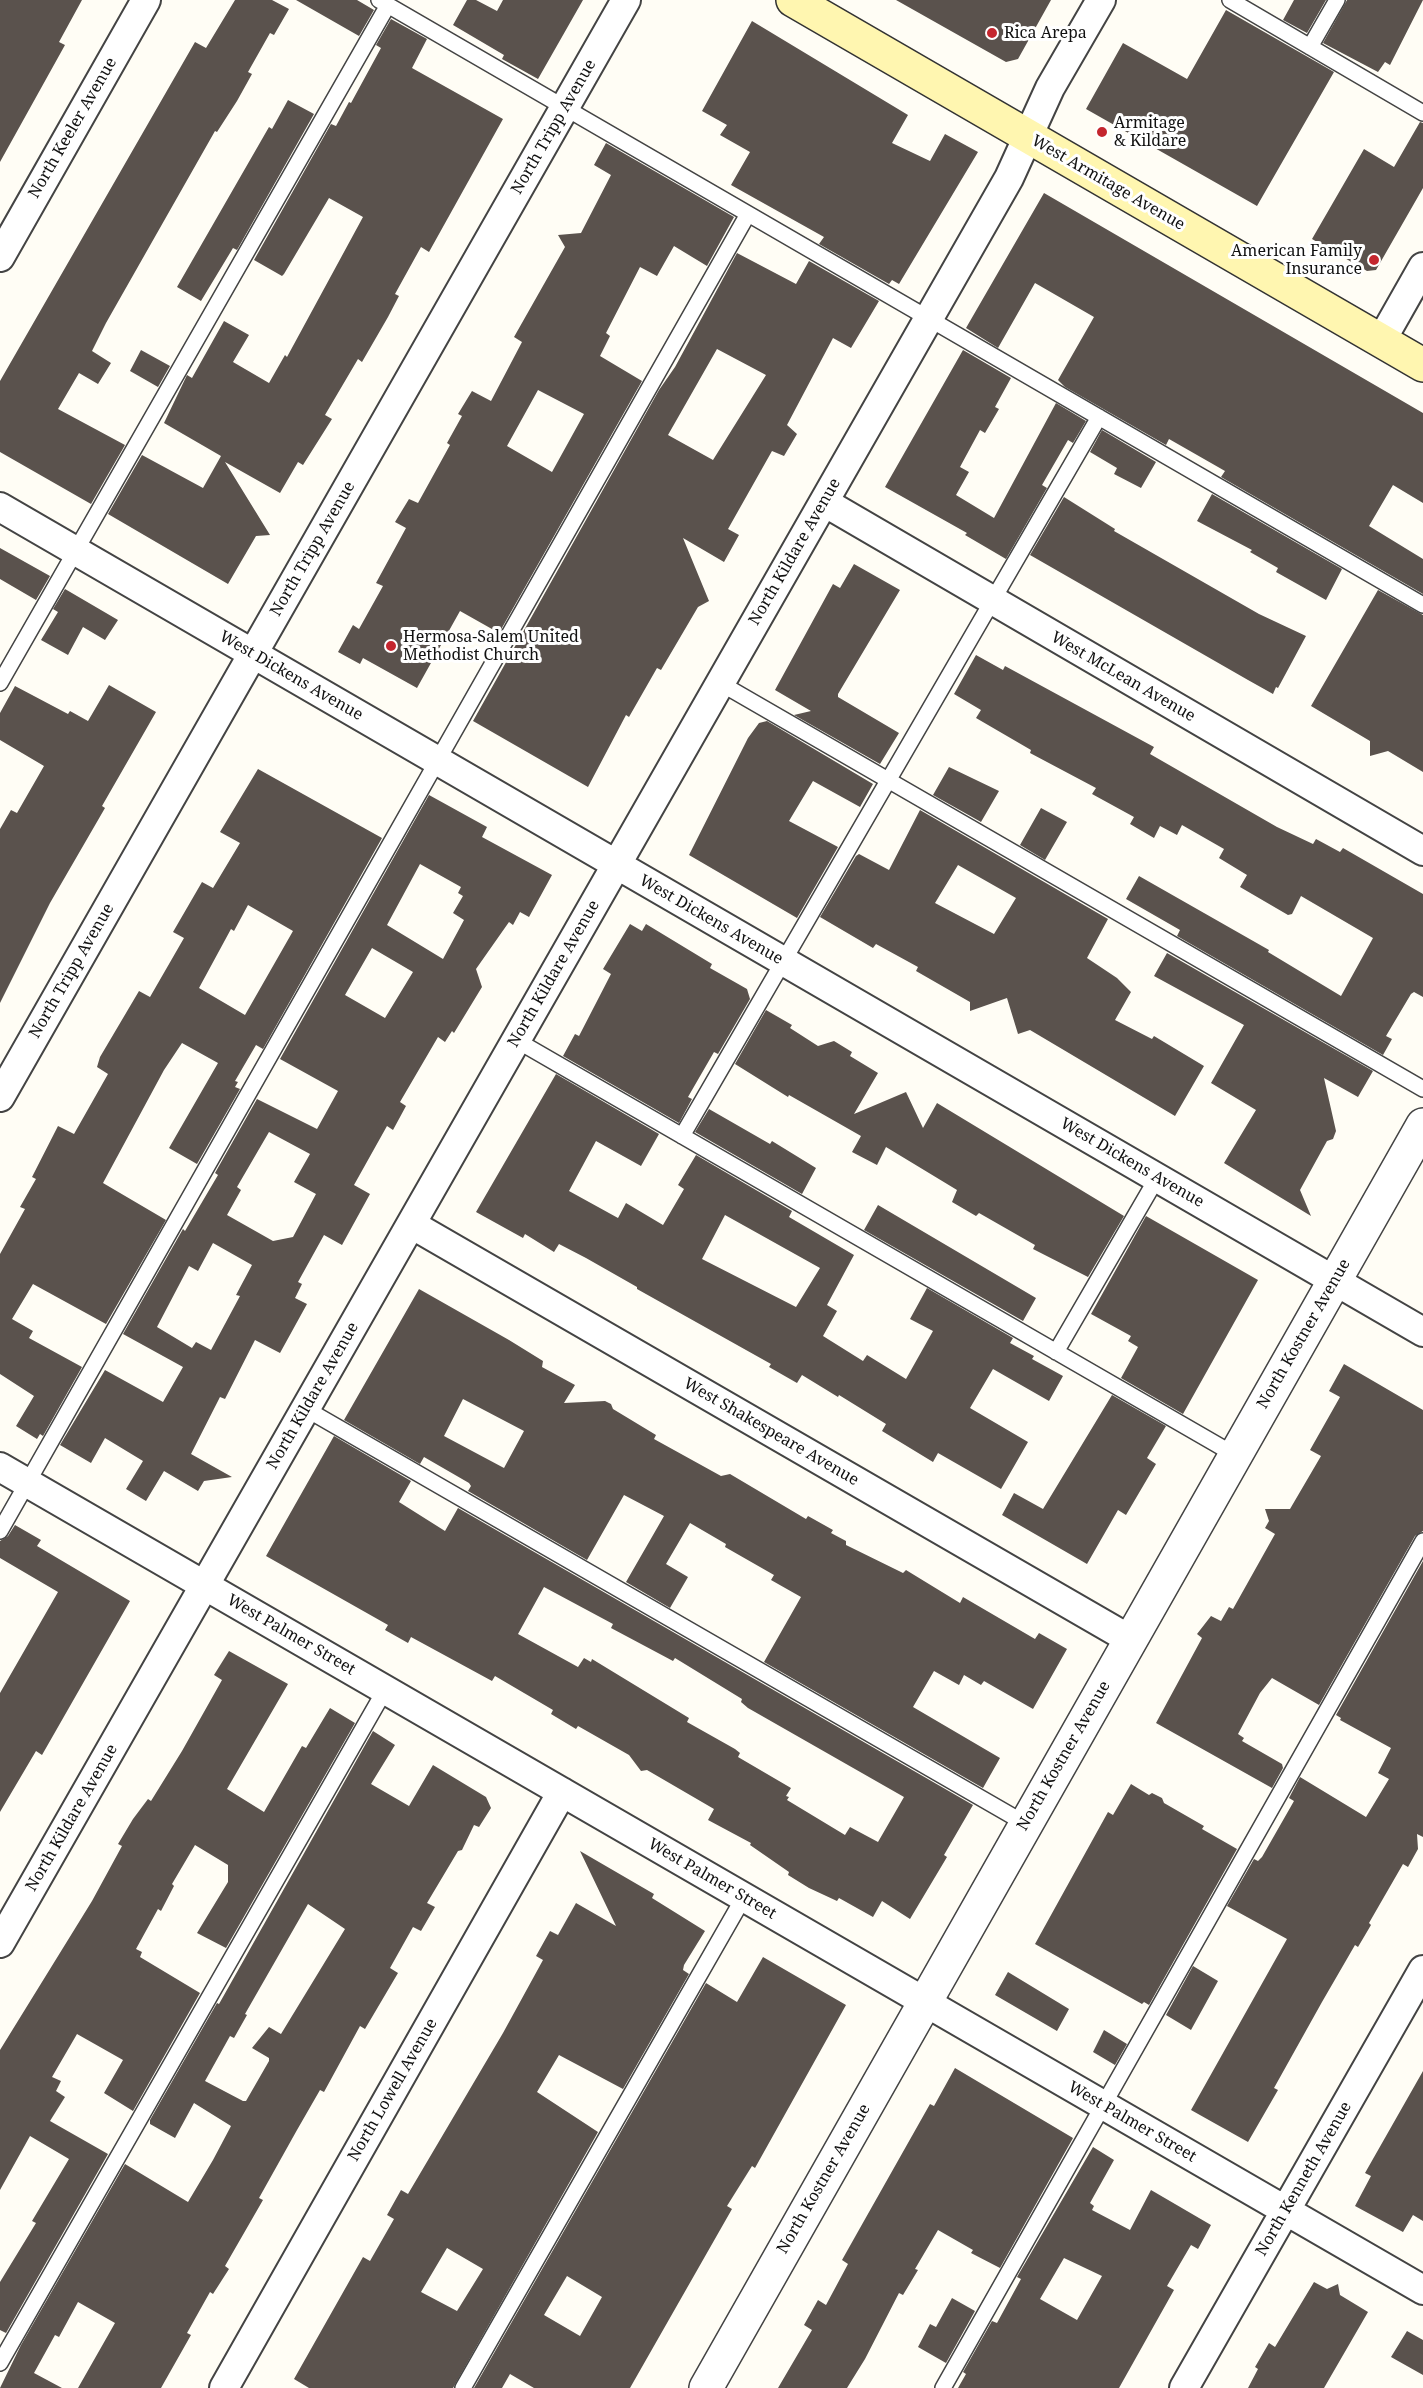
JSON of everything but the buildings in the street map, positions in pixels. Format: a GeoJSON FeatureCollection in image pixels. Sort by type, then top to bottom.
{"type":"FeatureCollection","features":[{"type":"Feature","properties":{"kind":"main road","name":"West Armitage Avenue"},"geometry":{"type":"LineString","coordinates":[[792,0],[1423,365]]}},
{"type":"Feature","properties":{"kind":"street","name":"North Keeler Avenue"},"geometry":{"type":"LineString","coordinates":[[0,257],[146,0]]}},
{"type":"Feature","properties":{"kind":"street","name":"North Tripp Avenue"},"geometry":{"type":"LineString","coordinates":[[0,1098],[626,0]]}},
{"type":"Feature","properties":{"kind":"street","name":"North Kildare Avenue"},"geometry":{"type":"LineString","coordinates":[[0,1943],[1009,178],[1050,88],[1101,0]]}},
{"type":"Feature","properties":{"kind":"street"},"geometry":{"type":"LineString","coordinates":[[1381,340],[1423,267]]}},
{"type":"Feature","properties":{"kind":"street","name":"West McLean Avenue"},"geometry":{"type":"LineString","coordinates":[[824,502],[1423,851]]}},
{"type":"Feature","properties":{"kind":"street","name":"West Dickens Avenue"},"geometry":{"type":"LineString","coordinates":[[0,507],[1423,1332]]}},
{"type":"Feature","properties":{"kind":"street","name":"North Kostner Avenue"},"geometry":{"type":"LineString","coordinates":[[706,2388],[1423,1125]]}},
{"type":"Feature","properties":{"kind":"street","name":"West Shakespeare Avenue"},"geometry":{"type":"LineString","coordinates":[[411,1224],[1131,1640]]}},
{"type":"Feature","properties":{"kind":"street","name":"West Palmer Street"},"geometry":{"type":"LineString","coordinates":[[0,1467],[1423,2290]]}},
{"type":"Feature","properties":{"kind":"street","name":"North Lowell Avenue"},"geometry":{"type":"LineString","coordinates":[[224,2388],[562,1792]]}},
{"type":"Feature","properties":{"kind":"street","name":"North Kenneth Avenue"},"geometry":{"type":"LineString","coordinates":[[1184,2388],[1423,1970]]}},
{"type":"Feature","properties":{"kind":"lane"},"geometry":{"type":"LineString","coordinates":[[1230,0],[1423,113]]}},
{"type":"Feature","properties":{"kind":"lane"},"geometry":{"type":"LineString","coordinates":[[1310,47],[1337,0]]}},
{"type":"Feature","properties":{"kind":"lane"},"geometry":{"type":"LineString","coordinates":[[0,684],[383,2],[1423,604]]}},
{"type":"Feature","properties":{"kind":"lane"},"geometry":{"type":"LineString","coordinates":[[0,1531],[748,214]]}},
{"type":"Feature","properties":{"kind":"lane"},"geometry":{"type":"LineString","coordinates":[[682,1136],[1099,417]]}},
{"type":"Feature","properties":{"kind":"lane"},"geometry":{"type":"LineString","coordinates":[[720,683],[1423,1089]]}},
{"type":"Feature","properties":{"kind":"lane"},"geometry":{"type":"LineString","coordinates":[[516,1040],[1235,1455]]}},
{"type":"Feature","properties":{"kind":"lane"},"geometry":{"type":"LineString","coordinates":[[1056,1352],[1157,1178]]}},
{"type":"Feature","properties":{"kind":"lane"},"geometry":{"type":"LineString","coordinates":[[306,1408],[1026,1824]]}},
{"type":"Feature","properties":{"kind":"lane"},"geometry":{"type":"LineString","coordinates":[[944,2388],[1423,1541]]}},
{"type":"Feature","properties":{"kind":"lane"},"geometry":{"type":"LineString","coordinates":[[0,2363],[385,1690]]}},
{"type":"Feature","properties":{"kind":"lane"},"geometry":{"type":"LineString","coordinates":[[463,2388],[744,1897]]}},
{"type":"Feature","properties":{"kind":"place","name":"Rica Arepa"},"geometry":{"type":"Point","coordinates":[992,33]}},
{"type":"Feature","properties":{"kind":"place","name":"Armitage & Kildare"},"geometry":{"type":"Point","coordinates":[1102,132]}},
{"type":"Feature","properties":{"kind":"place","name":"American Family Insurance"},"geometry":{"type":"Point","coordinates":[1374,260]}},
{"type":"Feature","properties":{"kind":"place","name":"Hermosa-Salem United Methodist Church"},"geometry":{"type":"Point","coordinates":[391,646]}}]}
